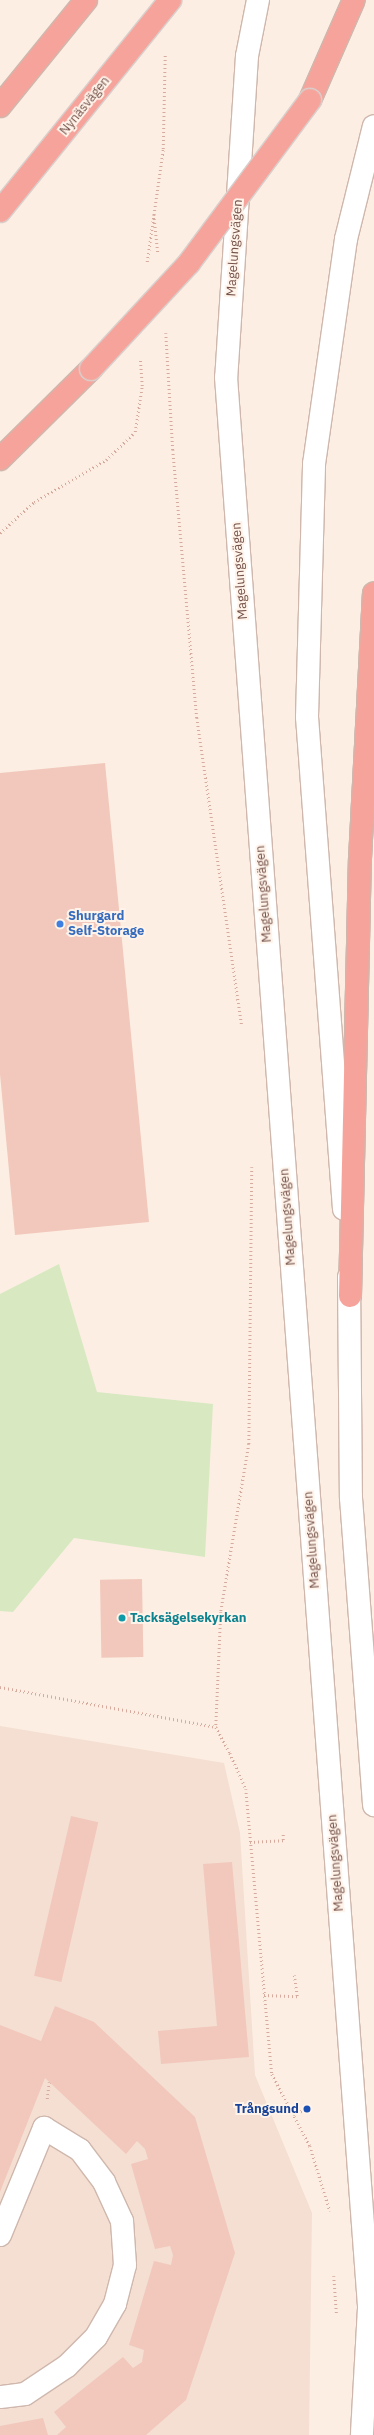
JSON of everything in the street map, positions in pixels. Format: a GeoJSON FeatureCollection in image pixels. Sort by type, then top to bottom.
{"type":"FeatureCollection","features":[{"type":"Feature","properties":{"kind":"highway"},"geometry":{"type":"LineString","coordinates":[[0,106],[86,0]]}},
{"type":"Feature","properties":{"kind":"highway","name":"Nynäsvägen"},"geometry":{"type":"LineString","coordinates":[[0,211],[170,0]]}},
{"type":"Feature","properties":{"kind":"highway"},"geometry":{"type":"LineString","coordinates":[[0,459],[91,369],[189,262],[310,100],[354,0]]}},
{"type":"Feature","properties":{"kind":"highway"},"geometry":{"type":"LineString","coordinates":[[350,1296],[360,860],[374,593]]}},
{"type":"Feature","properties":{"kind":"street","name":"Magelungsvägen"},"geometry":{"type":"LineString","coordinates":[[258,0],[247,56],[226,377],[370,2308],[362,2435]]}},
{"type":"Feature","properties":{"kind":"street"},"geometry":{"type":"LineString","coordinates":[[374,126],[346,239],[314,464],[307,717],[350,1296],[351,1498],[374,1805]]}},
{"type":"Feature","properties":{"kind":"street"},"geometry":{"type":"LineString","coordinates":[[0,2235],[44,2128],[80,2150],[104,2182],[122,2221],[125,2265],[115,2304],[96,2337],[67,2366],[25,2394],[0,2397]]}},
{"type":"Feature","properties":{"kind":"path"},"geometry":{"type":"LineString","coordinates":[[158,254],[154,215],[163,149],[165,47]]}},
{"type":"Feature","properties":{"kind":"path"},"geometry":{"type":"LineString","coordinates":[[165,325],[173,450],[197,718],[243,1033]]}},
{"type":"Feature","properties":{"kind":"path"},"geometry":{"type":"LineString","coordinates":[[0,533],[34,502],[106,460],[135,432]]}},
{"type":"Feature","properties":{"kind":"path"},"geometry":{"type":"LineString","coordinates":[[252,1159],[248,1444],[221,1612],[216,1727],[230,1753],[246,1789],[272,2074],[310,2146],[331,2213]]}},
{"type":"Feature","properties":{"kind":"path"},"geometry":{"type":"LineString","coordinates":[[0,1687],[216,1727]]}},
{"type":"Feature","properties":{"kind":"path"},"geometry":{"type":"LineString","coordinates":[[250,1842],[284,1840],[283,1834]]}},
{"type":"Feature","properties":{"kind":"path"},"geometry":{"type":"LineString","coordinates":[[264,1995],[297,1996],[294,1975]]}},
{"type":"Feature","properties":{"kind":"path"},"geometry":{"type":"LineString","coordinates":[[294,2114],[307,2109]]}},
{"type":"Feature","properties":{"kind":"path"},"geometry":{"type":"LineString","coordinates":[[334,2268],[337,2323]]}},
{"type":"Feature","properties":{"kind":"shaded area"},"geometry":{"type":"Polygon","coordinates":[[[0,1726],[224,1763],[240,1833],[255,2075],[312,2213],[309,2435],[0,2435],[0,1726]]]}},
{"type":"Feature","properties":{"kind":"green space"},"geometry":{"type":"Polygon","coordinates":[[[59,1264],[97,1392],[213,1404],[205,1557],[74,1538],[13,1612],[0,1611],[0,1294],[59,1264]]]}},
{"type":"Feature","properties":{"kind":"building","name":"Shurgard Self-Storage"},"geometry":{"type":"Polygon","coordinates":[[[105,763],[149,1222],[15,1235],[0,1074],[0,773],[105,763]]]}},
{"type":"Feature","properties":{"kind":"building","name":"Tacksägelsekyrkan"},"geometry":{"type":"Polygon","coordinates":[[[142,1579],[143,1657],[101,1658],[100,1580],[142,1579]]]}},
{"type":"Feature","properties":{"kind":"building"},"geometry":{"type":"Polygon","coordinates":[[[71,1816],[98,1822],[61,1982],[34,1976],[71,1816]]]}},
{"type":"Feature","properties":{"kind":"building"},"geometry":{"type":"Polygon","coordinates":[[[232,1862],[249,2057],[161,2064],[158,2031],[217,2026],[203,1864],[232,1862]]]}},
{"type":"Feature","properties":{"kind":"building"},"geometry":{"type":"Polygon","coordinates":[[[55,2006],[94,2022],[195,2117],[235,2253],[186,2400],[146,2435],[57,2435],[66,2427],[54,2412],[123,2357],[133,2368],[142,2362],[144,2350],[129,2345],[154,2261],[171,2265],[173,2255],[170,2246],[155,2249],[131,2164],[148,2159],[145,2149],[137,2141],[126,2154],[45,2078],[0,2192],[0,2025],[41,2041],[55,2006]]]}},
{"type":"Feature","properties":{"kind":"building"},"geometry":{"type":"Polygon","coordinates":[[[43,2418],[48,2435],[0,2435],[0,2426],[43,2418]]]}},
{"type":"Feature","properties":{"kind":"place","name":"Shurgard Self-Storage"},"geometry":{"type":"Point","coordinates":[60,924]}},
{"type":"Feature","properties":{"kind":"place","name":"Tacksägelsekyrkan"},"geometry":{"type":"Point","coordinates":[122,1618]}},
{"type":"Feature","properties":{"kind":"place","name":"Trångsund"},"geometry":{"type":"Point","coordinates":[307,2109]}}]}
